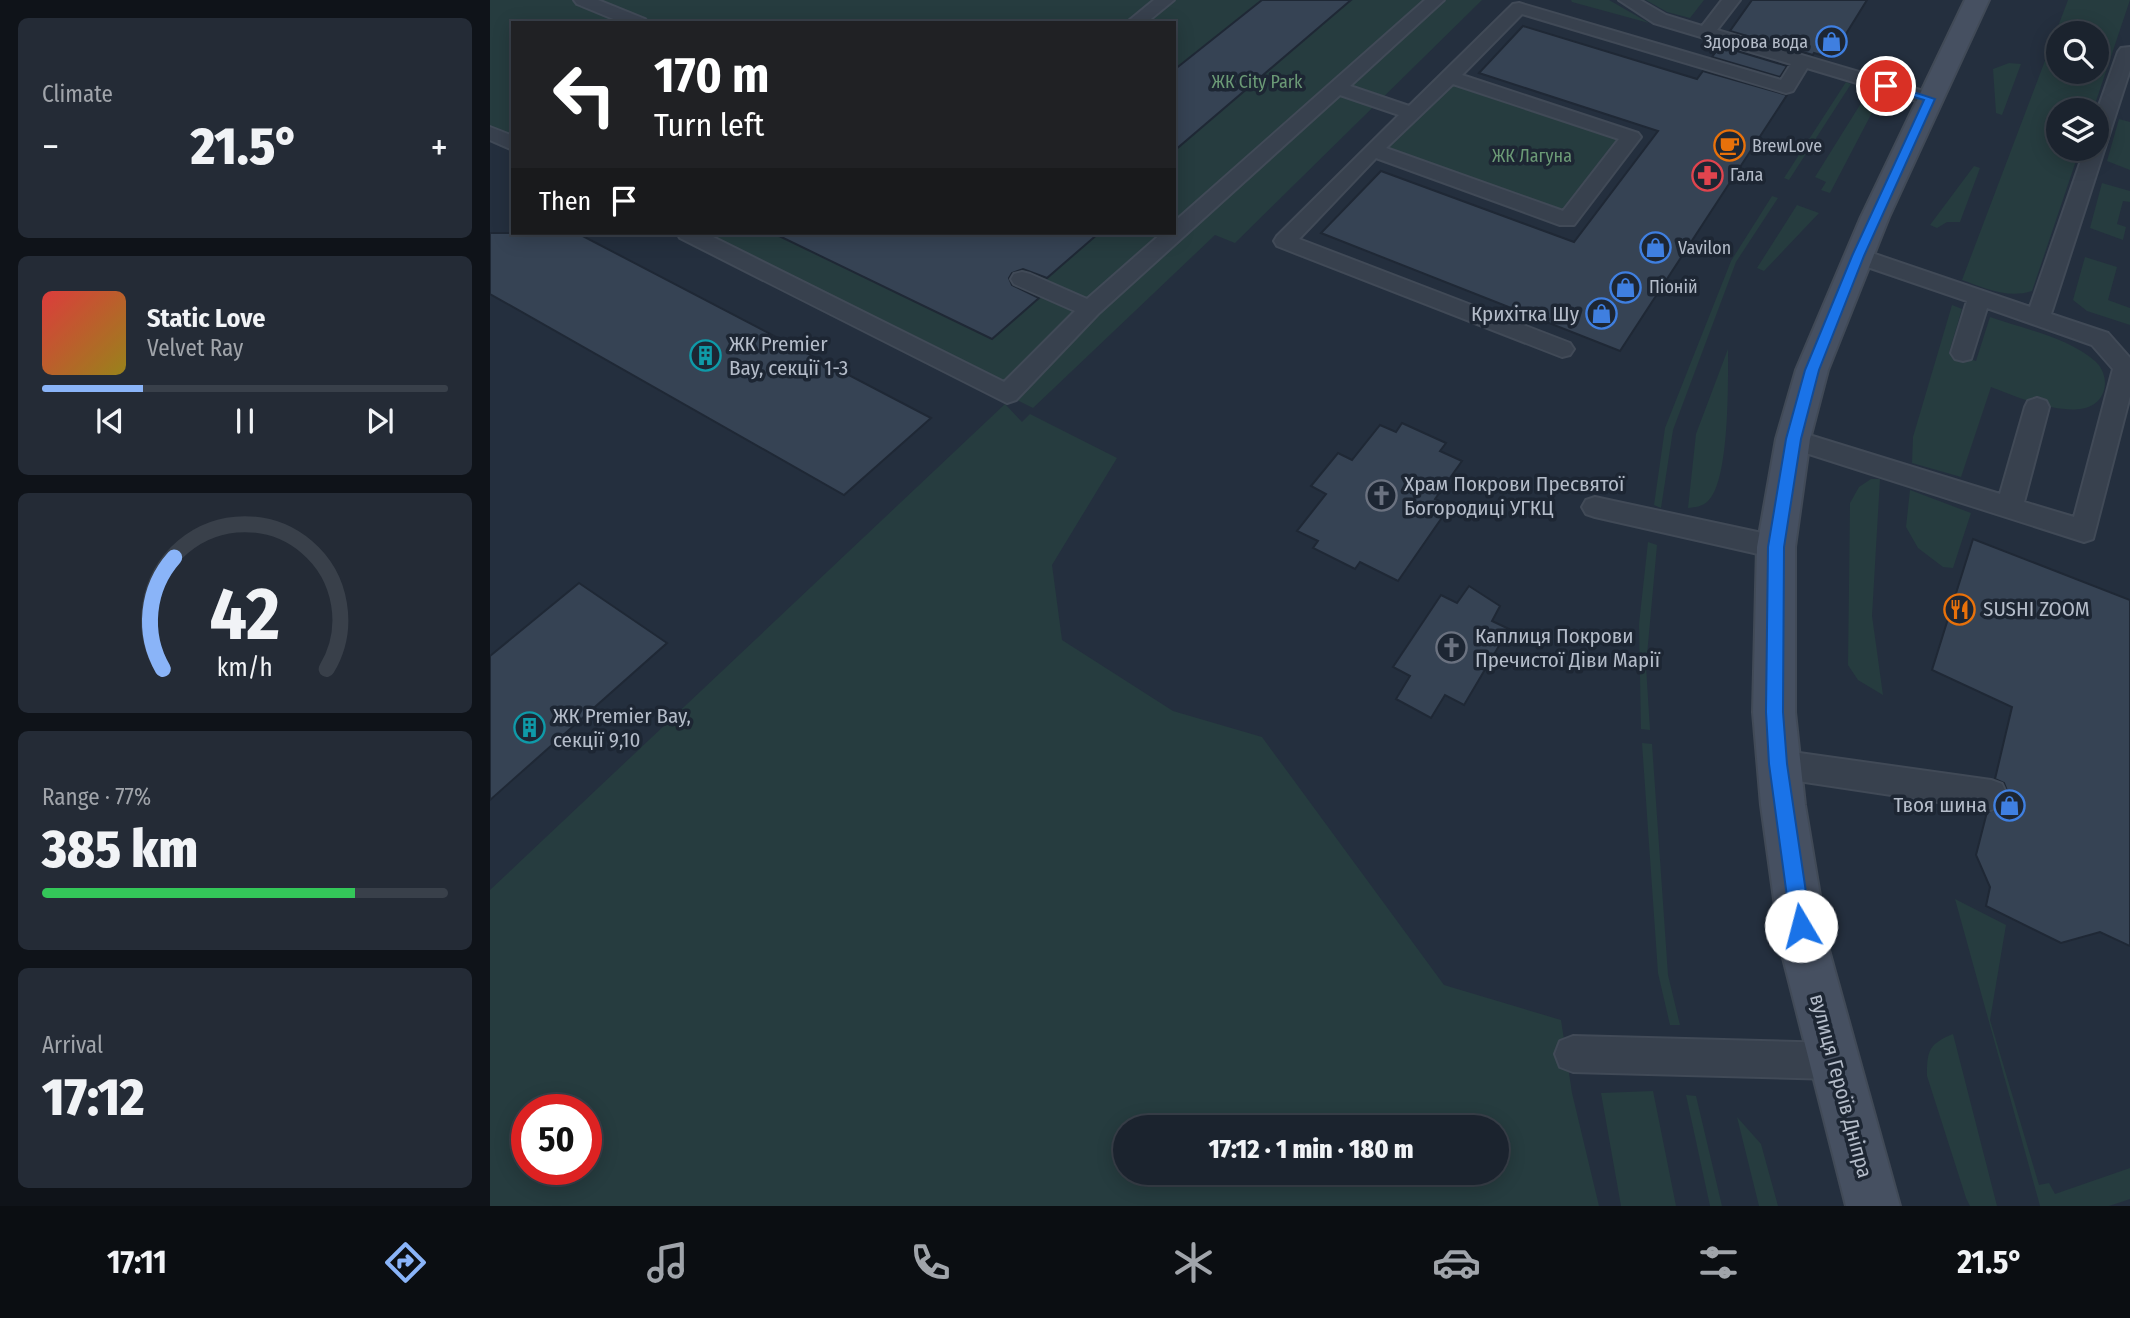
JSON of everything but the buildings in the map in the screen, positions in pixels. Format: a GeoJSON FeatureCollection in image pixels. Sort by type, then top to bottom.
{"type":"FeatureCollection","features":[{"type":"Feature","properties":{"kind":"main road","name":"вулиця Героїв Дніпра"},"geometry":{"type":"LineString","coordinates":[[1873,1206],[1805,950],[1778,764],[1774,659],[1776,547],[1793,439],[1812,370],[1858,256],[1977,0]]}},
{"type":"Feature","properties":{"kind":"lane"},"geometry":{"type":"LineString","coordinates":[[583,0],[634,21]]}},
{"type":"Feature","properties":{"kind":"lane"},"geometry":{"type":"LineString","coordinates":[[1138,21],[1165,0]]}},
{"type":"Feature","properties":{"kind":"lane"},"geometry":{"type":"LineString","coordinates":[[1176,232],[1435,0]]}},
{"type":"Feature","properties":{"kind":"lane"},"geometry":{"type":"LineString","coordinates":[[1628,0],[1660,19],[1930,99]]}},
{"type":"Feature","properties":{"kind":"lane"},"geometry":{"type":"LineString","coordinates":[[1706,33],[1731,0]]}},
{"type":"Feature","properties":{"kind":"lane"},"geometry":{"type":"LineString","coordinates":[[1562,349],[1285,241],[1373,150],[1519,9],[1786,87],[1802,61]]}},
{"type":"Feature","properties":{"kind":"lane"},"geometry":{"type":"LineString","coordinates":[[2109,107],[2127,52],[2130,52]]}},
{"type":"Feature","properties":{"kind":"lane"},"geometry":{"type":"LineString","coordinates":[[1373,150],[1567,220],[1631,137],[1450,77]]}},
{"type":"Feature","properties":{"kind":"lane"},"geometry":{"type":"LineString","coordinates":[[1338,88],[1412,113]]}},
{"type":"Feature","properties":{"kind":"lane"},"geometry":{"type":"LineString","coordinates":[[490,133],[511,143]]}},
{"type":"Feature","properties":{"kind":"lane"},"geometry":{"type":"LineString","coordinates":[[2038,318],[2091,161]]}},
{"type":"Feature","properties":{"kind":"lane"},"geometry":{"type":"LineString","coordinates":[[692,235],[1007,394],[1090,309],[1173,235]]}},
{"type":"Feature","properties":{"kind":"lane"},"geometry":{"type":"LineString","coordinates":[[1793,439],[2084,531],[2125,368],[2100,339],[1858,256]]}},
{"type":"Feature","properties":{"kind":"lane"},"geometry":{"type":"LineString","coordinates":[[1022,279],[1090,309]]}},
{"type":"Feature","properties":{"kind":"lane"},"geometry":{"type":"LineString","coordinates":[[1963,353],[1979,298]]}},
{"type":"Feature","properties":{"kind":"lane"},"geometry":{"type":"LineString","coordinates":[[2010,507],[2037,407]]}},
{"type":"Feature","properties":{"kind":"lane"},"geometry":{"type":"LineString","coordinates":[[1595,507],[1776,547]]}},
{"type":"Feature","properties":{"kind":"lane"},"geometry":{"type":"LineString","coordinates":[[1778,764],[1991,795]]}},
{"type":"Feature","properties":{"kind":"lane"},"geometry":{"type":"LineString","coordinates":[[1573,1054],[1835,1061]]}},
{"type":"Feature","properties":{"kind":"green space","name":"ЖК City Park"},"geometry":{"type":"Polygon","coordinates":[[[490,0],[1482,0],[1235,243],[1215,235],[1033,408],[689,235],[1176,235],[1176,21],[511,21],[511,145],[490,135],[490,0]]]}},
{"type":"Feature","properties":{"kind":"green space"},"geometry":{"type":"Polygon","coordinates":[[[1571,0],[1609,0],[1649,23],[1572,2],[1571,0]]]}},
{"type":"Feature","properties":{"kind":"green space"},"geometry":{"type":"Polygon","coordinates":[[[1646,0],[1704,0],[1690,18],[1667,12],[1646,0]]]}},
{"type":"Feature","properties":{"kind":"green space"},"geometry":{"type":"Polygon","coordinates":[[[2068,0],[2130,0],[2109,62],[2109,21],[2060,21],[2068,0]]]}},
{"type":"Feature","properties":{"kind":"green space"},"geometry":{"type":"Polygon","coordinates":[[[2046,58],[2046,84],[2102,84],[2097,98],[2046,98],[2046,161],[2076,161],[2032,291],[2014,294],[1962,280],[2046,58]]]}},
{"type":"Feature","properties":{"kind":"green space"},"geometry":{"type":"Polygon","coordinates":[[[2009,63],[2021,64],[2002,115],[1996,113],[1993,69],[2009,63]]]}},
{"type":"Feature","properties":{"kind":"green space"},"geometry":{"type":"Polygon","coordinates":[[[1846,82],[1851,84],[1789,180],[1784,178],[1846,82]]]}},
{"type":"Feature","properties":{"kind":"green space","name":"ЖК Лагуна"},"geometry":{"type":"Polygon","coordinates":[[[1451,83],[1618,138],[1560,212],[1385,150],[1451,83]]]}},
{"type":"Feature","properties":{"kind":"green space"},"geometry":{"type":"Polygon","coordinates":[[[1868,92],[1876,98],[1876,105],[1830,193],[1821,190],[1826,182],[1815,177],[1868,92]]]}},
{"type":"Feature","properties":{"kind":"green space"},"geometry":{"type":"Polygon","coordinates":[[[2119,119],[2130,122],[2130,170],[2107,161],[2119,119]]]}},
{"type":"Feature","properties":{"kind":"green space"},"geometry":{"type":"Polygon","coordinates":[[[1974,166],[1980,168],[1960,222],[1947,222],[1937,228],[1930,225],[1974,166]]]}},
{"type":"Feature","properties":{"kind":"green space"},"geometry":{"type":"Polygon","coordinates":[[[2102,183],[2130,191],[2130,202],[2123,201],[2117,224],[2126,227],[2123,240],[2090,228],[2102,183]]]}},
{"type":"Feature","properties":{"kind":"green space"},"geometry":{"type":"Polygon","coordinates":[[[1772,196],[1778,198],[1736,262],[1673,430],[1661,508],[1654,505],[1665,428],[1731,261],[1772,196]]]}},
{"type":"Feature","properties":{"kind":"green space"},"geometry":{"type":"Polygon","coordinates":[[[1797,205],[1819,213],[1764,271],[1757,268],[1797,205]]]}},
{"type":"Feature","properties":{"kind":"green space"},"geometry":{"type":"Polygon","coordinates":[[[2085,257],[2117,267],[2108,300],[2130,308],[2130,325],[2087,311],[2073,300],[2085,257]]]}},
{"type":"Feature","properties":{"kind":"green space"},"geometry":{"type":"Polygon","coordinates":[[[1952,305],[1962,309],[1949,353],[1976,361],[1990,317],[2045,334],[2072,346],[2098,364],[2105,382],[2097,402],[2085,408],[2052,407],[1991,387],[1961,477],[1912,463],[1913,437],[1952,305]]]}},
{"type":"Feature","properties":{"kind":"green space"},"geometry":{"type":"Polygon","coordinates":[[[1728,349],[1726,429],[1720,473],[1715,490],[1708,501],[1701,506],[1688,508],[1696,434],[1728,349]]]}},
{"type":"Feature","properties":{"kind":"green space"},"geometry":{"type":"Polygon","coordinates":[[[1005,404],[1022,422],[1030,414],[1117,458],[1052,565],[1062,640],[1173,711],[1262,737],[1444,985],[1561,1020],[1572,1093],[1599,1206],[490,1206],[490,890],[1005,404]]]}},
{"type":"Feature","properties":{"kind":"green space"},"geometry":{"type":"Polygon","coordinates":[[[1871,479],[1880,479],[1872,616],[1883,695],[1858,680],[1848,665],[1850,503],[1859,487],[1871,479]]]}},
{"type":"Feature","properties":{"kind":"green space"},"geometry":{"type":"Polygon","coordinates":[[[1910,490],[1971,513],[1953,568],[1943,567],[1918,548],[1906,527],[1910,490]]]}},
{"type":"Feature","properties":{"kind":"green space"},"geometry":{"type":"Polygon","coordinates":[[[1648,542],[1657,545],[1646,666],[1650,730],[1641,729],[1639,624],[1648,542]]]}},
{"type":"Feature","properties":{"kind":"green space"},"geometry":{"type":"Polygon","coordinates":[[[1642,743],[1652,744],[1668,975],[1680,1025],[1670,1025],[1658,973],[1642,743]]]}},
{"type":"Feature","properties":{"kind":"green space"},"geometry":{"type":"Polygon","coordinates":[[[1955,899],[2006,925],[1990,1020],[2039,1185],[2049,1183],[2055,1194],[2130,1168],[2130,1199],[2109,1206],[2040,1206],[1955,899]]]}},
{"type":"Feature","properties":{"kind":"green space"},"geometry":{"type":"Polygon","coordinates":[[[1953,1034],[1997,1206],[1970,1206],[1927,1076],[1931,1049],[1939,1041],[1953,1034]]]}},
{"type":"Feature","properties":{"kind":"green space"},"geometry":{"type":"Polygon","coordinates":[[[1653,1091],[1676,1206],[1621,1206],[1601,1093],[1653,1091]]]}},
{"type":"Feature","properties":{"kind":"green space"},"geometry":{"type":"Polygon","coordinates":[[[1686,1095],[1696,1096],[1722,1206],[1710,1206],[1686,1095]]]}},
{"type":"Feature","properties":{"kind":"green space"},"geometry":{"type":"Polygon","coordinates":[[[1737,1117],[1761,1144],[1778,1206],[1759,1206],[1737,1117]]]}},
{"type":"Feature","properties":{"kind":"place","name":"Здорова вода"},"geometry":{"type":"Point","coordinates":[1831,42]}},
{"type":"Feature","properties":{"kind":"place","name":"BrewLove"},"geometry":{"type":"Point","coordinates":[1729,146]}},
{"type":"Feature","properties":{"kind":"place","name":"Гала"},"geometry":{"type":"Point","coordinates":[1707,175]}},
{"type":"Feature","properties":{"kind":"place","name":"Vavilon"},"geometry":{"type":"Point","coordinates":[1655,248]}},
{"type":"Feature","properties":{"kind":"place","name":"Піоній"},"geometry":{"type":"Point","coordinates":[1626,287]}},
{"type":"Feature","properties":{"kind":"place","name":"Крихітка Шу"},"geometry":{"type":"Point","coordinates":[1602,314]}},
{"type":"Feature","properties":{"kind":"place","name":"ЖК Premier Bay, секції 1-3"},"geometry":{"type":"Point","coordinates":[706,356]}},
{"type":"Feature","properties":{"kind":"place","name":"Храм Покрови Пресвятої Богородиці УГКЦ"},"geometry":{"type":"Point","coordinates":[1381,496]}},
{"type":"Feature","properties":{"kind":"place","name":"SUSHI ZOOM"},"geometry":{"type":"Point","coordinates":[1960,609]}},
{"type":"Feature","properties":{"kind":"place","name":"Каплиця Покрови Пречистої Діви Марії"},"geometry":{"type":"Point","coordinates":[1452,648]}},
{"type":"Feature","properties":{"kind":"place","name":"ЖК Premier Bay, секції 9,10"},"geometry":{"type":"Point","coordinates":[530,728]}},
{"type":"Feature","properties":{"kind":"place","name":"Твоя шина"},"geometry":{"type":"Point","coordinates":[2010,805]}},
{"type":"Feature","properties":{"kind":"route"},"geometry":{"type":"LineString","coordinates":[[1801,926],[1783,805],[1774,712],[1776,547],[1784,486],[1801,402],[1858,256],[1930,99],[1886,86]]}}]}
